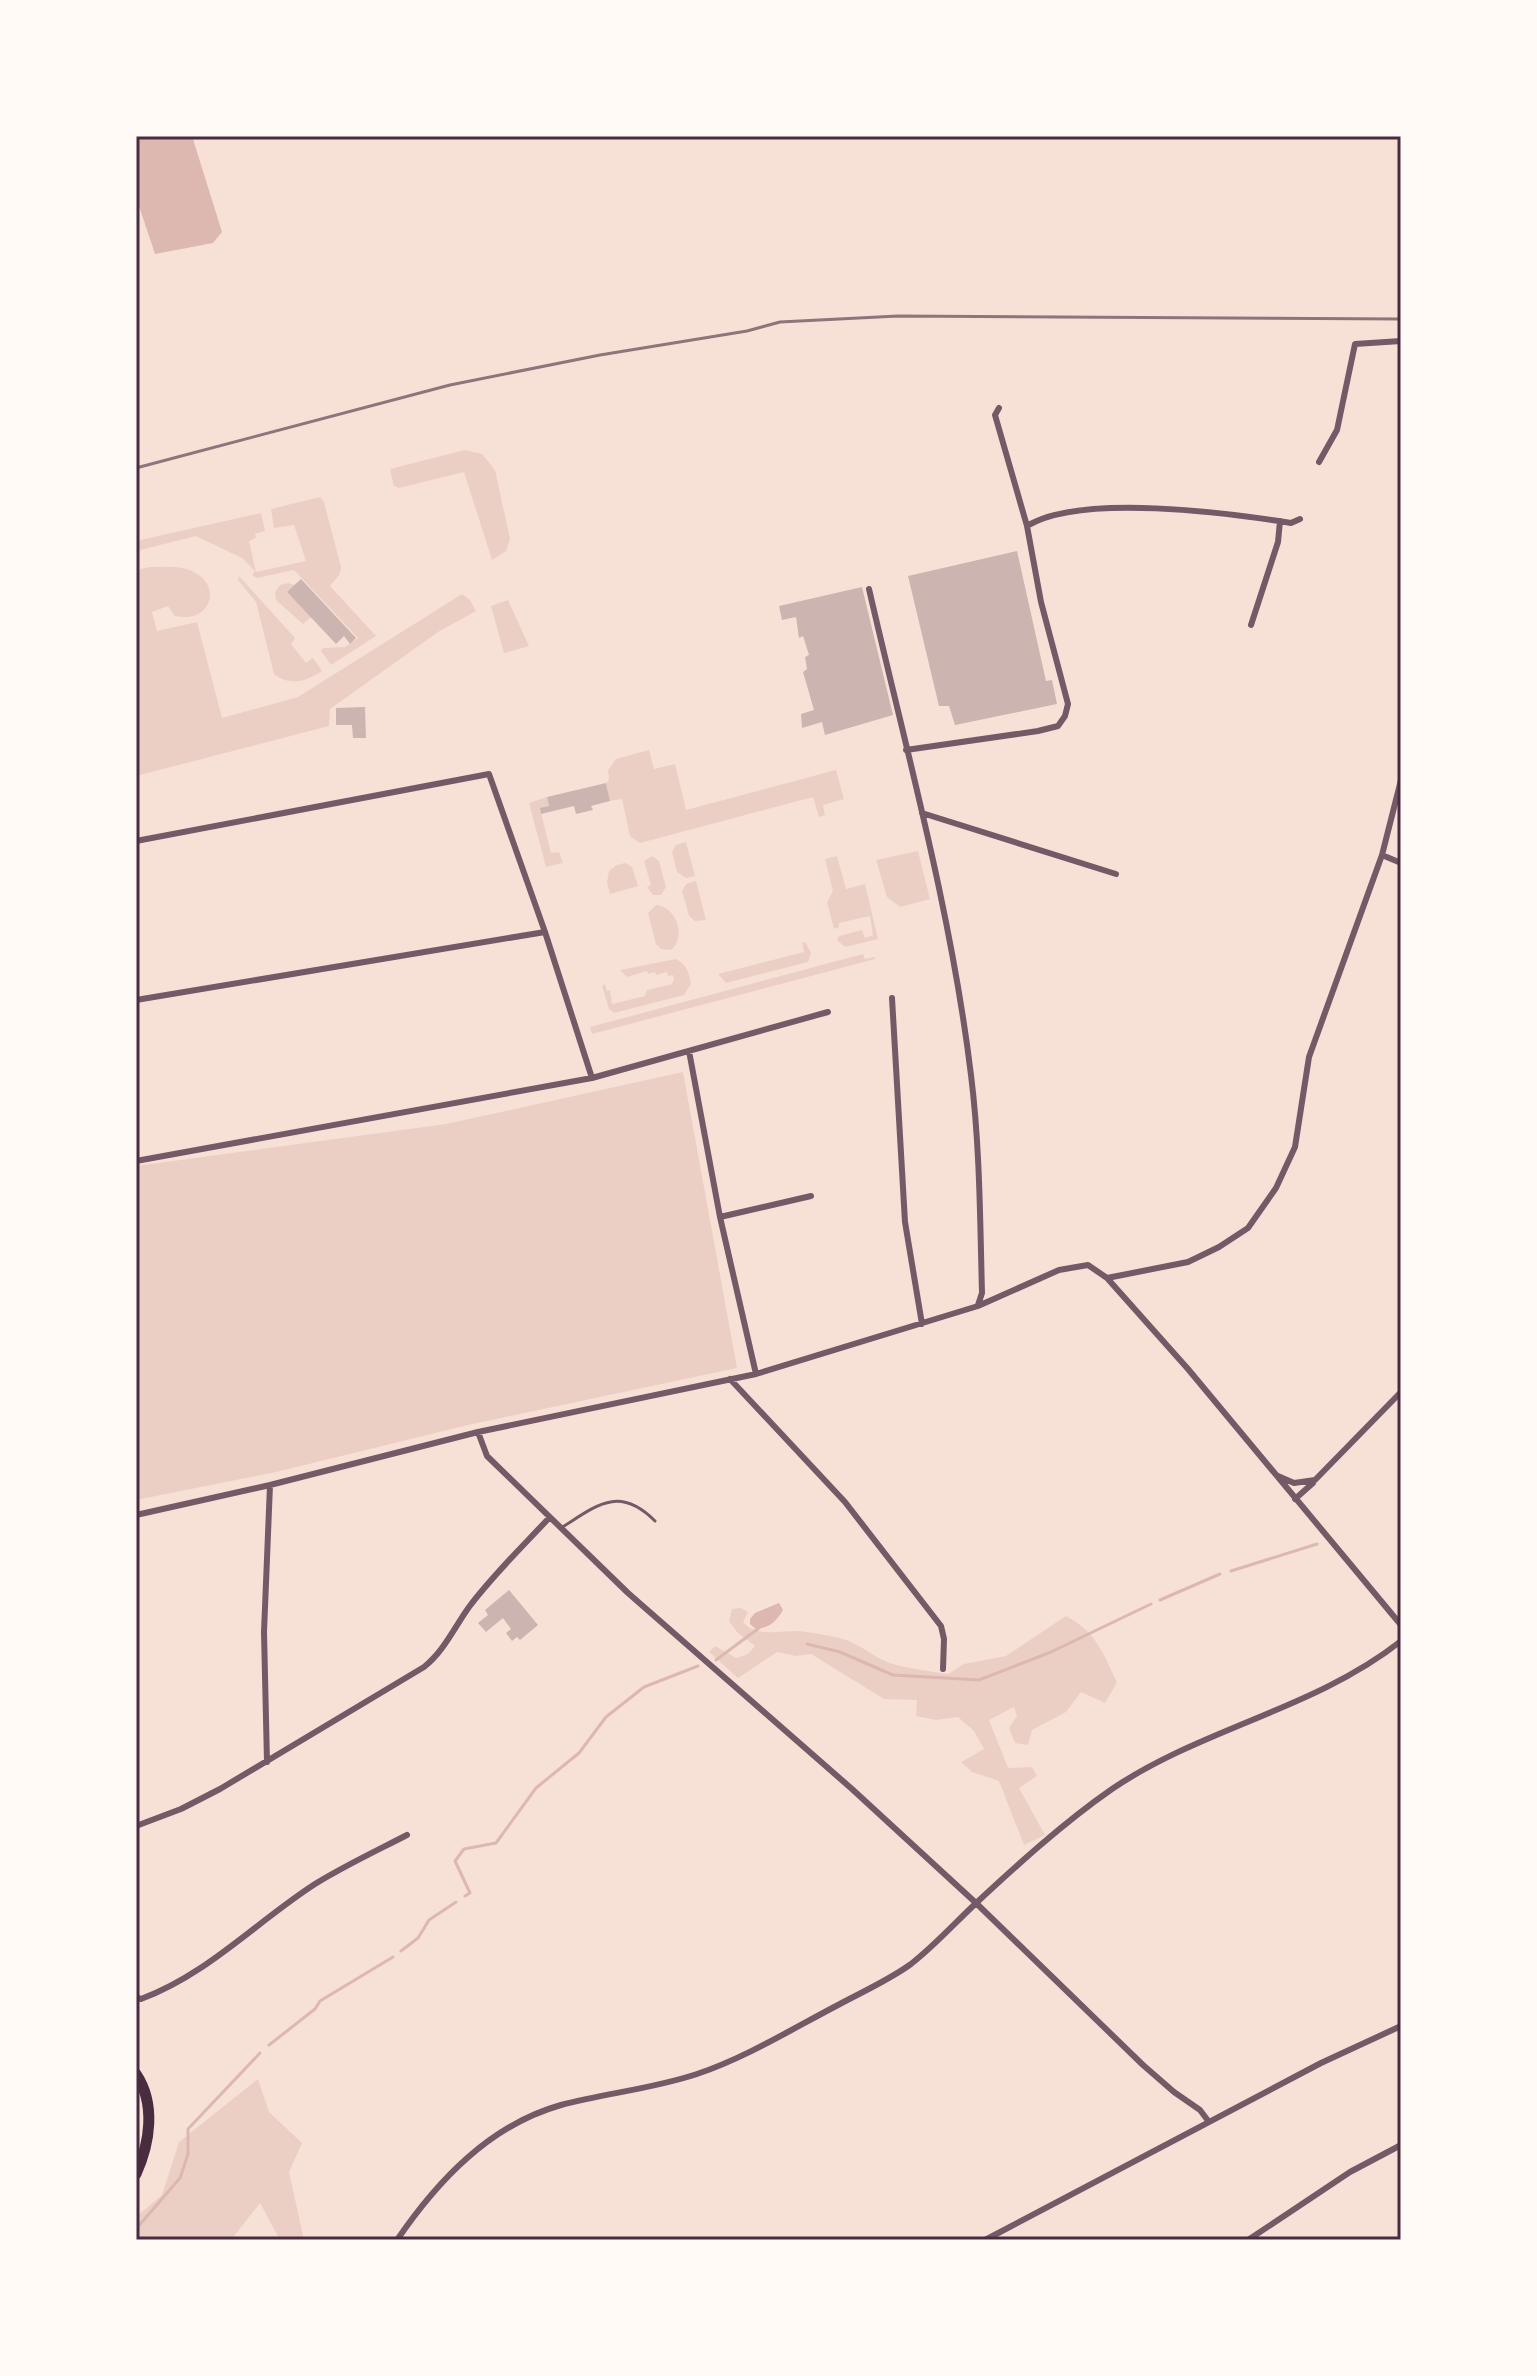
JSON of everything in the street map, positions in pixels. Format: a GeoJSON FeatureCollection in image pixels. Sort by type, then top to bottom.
{"type":"FeatureCollection","features":[{"type":"Feature","properties":{"kind":"highway"},"geometry":{"type":"LineString","coordinates":[[136,2074],[149,2114],[148,2144],[136,2174]]}},
{"type":"Feature","properties":{"kind":"street"},"geometry":{"type":"LineString","coordinates":[[1319,462],[1337,430],[1355,344],[1401,341]]}},
{"type":"Feature","properties":{"kind":"street"},"geometry":{"type":"LineString","coordinates":[[906,750],[1038,731],[1058,726],[1065,716],[1068,704],[1041,602],[1027,526],[1017,501],[995,415],[999,408]]}},
{"type":"Feature","properties":{"kind":"street"},"geometry":{"type":"LineString","coordinates":[[1027,526],[1041,517],[1112,509],[1186,511],[1291,523],[1300,519]]}},
{"type":"Feature","properties":{"kind":"street"},"geometry":{"type":"LineString","coordinates":[[1251,625],[1278,542],[1280,521]]}},
{"type":"Feature","properties":{"kind":"street"},"geometry":{"type":"LineString","coordinates":[[869,589],[922,813],[958,984],[972,1077],[982,1293],[978,1306]]}},
{"type":"Feature","properties":{"kind":"street"},"geometry":{"type":"LineString","coordinates":[[136,841],[489,774],[592,1078]]}},
{"type":"Feature","properties":{"kind":"street"},"geometry":{"type":"LineString","coordinates":[[1107,1278],[1174,1266],[1199,1257],[1248,1228],[1263,1209],[1295,1147],[1309,1057],[1382,855],[1401,780]]}},
{"type":"Feature","properties":{"kind":"street"},"geometry":{"type":"LineString","coordinates":[[922,813],[1116,874]]}},
{"type":"Feature","properties":{"kind":"street"},"geometry":{"type":"LineString","coordinates":[[1382,855],[1401,863]]}},
{"type":"Feature","properties":{"kind":"street"},"geometry":{"type":"LineString","coordinates":[[136,1000],[545,932]]}},
{"type":"Feature","properties":{"kind":"street"},"geometry":{"type":"LineString","coordinates":[[892,998],[905,1222],[922,1324]]}},
{"type":"Feature","properties":{"kind":"street"},"geometry":{"type":"LineString","coordinates":[[136,1161],[592,1078],[828,1012]]}},
{"type":"Feature","properties":{"kind":"street"},"geometry":{"type":"LineString","coordinates":[[689,1051],[720,1217],[756,1374]]}},
{"type":"Feature","properties":{"kind":"street"},"geometry":{"type":"LineString","coordinates":[[720,1217],[811,1196]]}},
{"type":"Feature","properties":{"kind":"street"},"geometry":{"type":"LineString","coordinates":[[136,1515],[270,1485],[478,1432],[756,1374],[978,1306],[1070,1266],[1088,1265],[1107,1278],[1188,1369],[1401,1625]]}},
{"type":"Feature","properties":{"kind":"street"},"geometry":{"type":"LineString","coordinates":[[730,1379],[845,1502],[941,1626],[943,1669]]}},
{"type":"Feature","properties":{"kind":"street"},"geometry":{"type":"LineString","coordinates":[[1295,1499],[1401,1392]]}},
{"type":"Feature","properties":{"kind":"street"},"geometry":{"type":"LineString","coordinates":[[478,1432],[487,1456],[628,1593],[852,1789],[976,1903],[1143,2065],[1200,2110],[1209,2122]]}},
{"type":"Feature","properties":{"kind":"street"},"geometry":{"type":"LineString","coordinates":[[1275,1474],[1294,1483],[1315,1480]]}},
{"type":"Feature","properties":{"kind":"street"},"geometry":{"type":"LineString","coordinates":[[267,1762],[264,1632],[270,1485]]}},
{"type":"Feature","properties":{"kind":"street"},"geometry":{"type":"LineString","coordinates":[[136,1826],[199,1800],[432,1661],[490,1582],[549,1518]]}},
{"type":"Feature","properties":{"kind":"street"},"geometry":{"type":"LineString","coordinates":[[397,2240],[438,2187],[497,2133],[528,2116],[565,2104],[646,2089],[722,2065],[909,1966],[976,1903],[1083,1811],[1145,1769],[1318,1693],[1356,1673],[1401,1641]]}},
{"type":"Feature","properties":{"kind":"street"},"geometry":{"type":"LineString","coordinates":[[136,1997],[141,1999],[173,1984],[226,1952],[315,1884],[407,1835]]}},
{"type":"Feature","properties":{"kind":"street"},"geometry":{"type":"LineString","coordinates":[[985,2240],[1321,2063],[1401,2026]]}},
{"type":"Feature","properties":{"kind":"street"},"geometry":{"type":"LineString","coordinates":[[1248,2240],[1350,2172],[1401,2145]]}},
{"type":"Feature","properties":{"kind":"lane"},"geometry":{"type":"LineString","coordinates":[[561,1528],[605,1503],[619,1501],[630,1501],[655,1521]]}},
{"type":"Feature","properties":{"kind":"shaded area"},"geometry":{"type":"Polygon","coordinates":[[[136,136],[192,136],[222,232],[213,243],[155,254],[136,197],[136,136]]]}},
{"type":"Feature","properties":{"kind":"shaded area"},"geometry":{"type":"Polygon","coordinates":[[[465,450],[482,454],[495,470],[510,539],[506,551],[492,560],[464,472],[399,488],[394,486],[390,469],[465,450]]]}},
{"type":"Feature","properties":{"kind":"shaded area"},"geometry":{"type":"Polygon","coordinates":[[[320,497],[341,567],[340,574],[330,586],[376,636],[331,665],[321,651],[323,648],[345,647],[358,638],[294,570],[257,578],[252,575],[255,571],[242,558],[196,536],[136,551],[136,541],[261,513],[265,531],[255,534],[256,538],[249,541],[256,572],[306,561],[294,525],[274,528],[271,509],[320,497]]]}},
{"type":"Feature","properties":{"kind":"shaded area"},"geometry":{"type":"Polygon","coordinates":[[[150,567],[189,570],[208,586],[208,603],[197,615],[175,616],[168,606],[152,612],[157,631],[197,622],[222,718],[298,697],[462,594],[476,611],[438,632],[330,709],[329,726],[136,776],[136,570],[150,567]]]}},
{"type":"Feature","properties":{"kind":"shaded area"},"geometry":{"type":"Polygon","coordinates":[[[239,576],[295,638],[291,644],[306,663],[313,658],[322,671],[298,681],[274,674],[256,602],[238,580],[239,576]]]}},
{"type":"Feature","properties":{"kind":"shaded area"},"geometry":{"type":"Polygon","coordinates":[[[280,585],[295,585],[287,592],[311,617],[303,624],[276,600],[275,592],[280,585]]]}},
{"type":"Feature","properties":{"kind":"shaded area"},"geometry":{"type":"Polygon","coordinates":[[[508,600],[529,646],[504,653],[491,606],[508,600]]]}},
{"type":"Feature","properties":{"kind":"shaded area"},"geometry":{"type":"Polygon","coordinates":[[[649,750],[654,769],[675,764],[686,810],[836,770],[844,799],[823,805],[825,815],[819,817],[813,797],[640,843],[630,836],[622,799],[610,801],[606,783],[609,780],[608,770],[616,759],[649,750]]]}},
{"type":"Feature","properties":{"kind":"shaded area"},"geometry":{"type":"Polygon","coordinates":[[[547,797],[549,806],[540,809],[551,853],[559,852],[563,863],[546,867],[529,803],[547,797]]]}},
{"type":"Feature","properties":{"kind":"shaded area"},"geometry":{"type":"Polygon","coordinates":[[[686,842],[695,876],[686,878],[677,872],[672,852],[676,845],[686,842]]]}},
{"type":"Feature","properties":{"kind":"shaded area"},"geometry":{"type":"Polygon","coordinates":[[[918,851],[930,899],[900,907],[887,897],[876,860],[918,851]]]}},
{"type":"Feature","properties":{"kind":"shaded area"},"geometry":{"type":"Polygon","coordinates":[[[652,856],[659,861],[666,887],[661,895],[653,895],[647,887],[651,885],[644,861],[652,856]]]}},
{"type":"Feature","properties":{"kind":"shaded area"},"geometry":{"type":"Polygon","coordinates":[[[837,856],[846,889],[865,884],[878,939],[845,947],[837,940],[839,936],[862,930],[865,938],[873,935],[870,916],[839,923],[839,927],[834,929],[827,902],[833,891],[825,859],[837,856]]]}},
{"type":"Feature","properties":{"kind":"shaded area"},"geometry":{"type":"Polygon","coordinates":[[[625,863],[632,867],[638,886],[610,894],[607,882],[609,871],[625,863]]]}},
{"type":"Feature","properties":{"kind":"shaded area"},"geometry":{"type":"Polygon","coordinates":[[[696,881],[706,920],[695,921],[689,916],[682,891],[686,884],[696,881]]]}},
{"type":"Feature","properties":{"kind":"shaded area"},"geometry":{"type":"Polygon","coordinates":[[[656,905],[669,911],[677,923],[678,938],[671,950],[661,949],[656,944],[648,913],[656,905]]]}},
{"type":"Feature","properties":{"kind":"shaded area"},"geometry":{"type":"Polygon","coordinates":[[[802,942],[806,943],[811,953],[808,962],[726,983],[718,974],[804,952],[802,942]]]}},
{"type":"Feature","properties":{"kind":"shaded area"},"geometry":{"type":"Polygon","coordinates":[[[863,954],[865,959],[875,959],[592,1034],[590,1027],[863,954]]]}},
{"type":"Feature","properties":{"kind":"shaded area"},"geometry":{"type":"Polygon","coordinates":[[[676,959],[685,966],[691,984],[684,995],[614,1013],[609,1009],[602,986],[605,984],[607,991],[610,990],[612,1004],[645,996],[647,990],[672,984],[674,979],[667,972],[656,975],[647,971],[627,977],[620,970],[676,959]]]}},
{"type":"Feature","properties":{"kind":"shaded area"},"geometry":{"type":"Polygon","coordinates":[[[683,1072],[737,1368],[468,1425],[276,1472],[136,1500],[136,1166],[446,1124],[683,1072]]]}},
{"type":"Feature","properties":{"kind":"shaded area"},"geometry":{"type":"Polygon","coordinates":[[[779,1603],[783,1610],[772,1624],[756,1629],[750,1624],[755,1613],[779,1603]]]}},
{"type":"Feature","properties":{"kind":"shaded area"},"geometry":{"type":"Polygon","coordinates":[[[741,1608],[748,1612],[743,1622],[756,1631],[799,1631],[838,1637],[893,1664],[948,1674],[964,1664],[1006,1656],[1066,1616],[1092,1636],[1117,1682],[1105,1703],[1081,1692],[1066,1712],[1032,1730],[1028,1745],[1015,1743],[1009,1728],[1017,1716],[1014,1707],[989,1720],[1008,1768],[1032,1767],[1037,1776],[1019,1788],[1045,1835],[1024,1845],[999,1781],[972,1772],[961,1762],[984,1749],[974,1731],[958,1717],[936,1720],[916,1716],[917,1700],[884,1699],[811,1654],[796,1656],[777,1652],[738,1678],[709,1652],[715,1646],[736,1658],[748,1654],[755,1646],[729,1621],[732,1609],[741,1608]]]}},
{"type":"Feature","properties":{"kind":"shaded area"},"geometry":{"type":"Polygon","coordinates":[[[258,2079],[269,2112],[302,2143],[289,2172],[304,2240],[280,2240],[260,2203],[231,2240],[136,2240],[136,2217],[162,2195],[179,2142],[258,2079]]]}},
{"type":"Feature","properties":{"kind":"building"},"geometry":{"type":"Polygon","coordinates":[[[1017,551],[1046,681],[1052,680],[1057,704],[955,725],[949,706],[939,706],[908,576],[1017,551]]]}},
{"type":"Feature","properties":{"kind":"building"},"geometry":{"type":"Polygon","coordinates":[[[301,579],[356,638],[350,644],[344,636],[336,644],[287,592],[301,579]]]}},
{"type":"Feature","properties":{"kind":"building"},"geometry":{"type":"Polygon","coordinates":[[[862,587],[893,715],[825,735],[822,722],[802,728],[801,714],[814,710],[803,672],[807,669],[805,657],[809,655],[803,636],[799,638],[796,617],[782,620],[779,606],[862,587]]]}},
{"type":"Feature","properties":{"kind":"building"},"geometry":{"type":"Polygon","coordinates":[[[365,707],[366,738],[353,738],[352,725],[336,725],[336,708],[365,707]]]}},
{"type":"Feature","properties":{"kind":"building"},"geometry":{"type":"Polygon","coordinates":[[[606,783],[610,801],[591,806],[593,810],[576,814],[574,806],[541,814],[540,808],[549,806],[547,797],[606,783]]]}},
{"type":"Feature","properties":{"kind":"building"},"geometry":{"type":"Polygon","coordinates":[[[509,1590],[538,1625],[520,1640],[517,1637],[512,1641],[506,1633],[511,1629],[503,1618],[486,1632],[478,1623],[488,1615],[485,1610],[509,1590]]]}},
{"type":"Feature","properties":{"kind":"waterway"},"geometry":{"type":"LineString","coordinates":[[1231,1571],[1317,1544]]}},
{"type":"Feature","properties":{"kind":"waterway"},"geometry":{"type":"LineString","coordinates":[[1160,1600],[1220,1574]]}},
{"type":"Feature","properties":{"kind":"waterway"},"geometry":{"type":"LineString","coordinates":[[807,1644],[840,1652],[893,1675],[979,1680],[1051,1652],[1151,1604]]}},
{"type":"Feature","properties":{"kind":"waterway"},"geometry":{"type":"LineString","coordinates":[[716,1660],[759,1628]]}},
{"type":"Feature","properties":{"kind":"waterway"},"geometry":{"type":"LineString","coordinates":[[465,1896],[470,1893],[455,1861],[464,1849],[496,1843],[536,1788],[579,1753],[606,1717],[644,1687],[698,1666]]}},
{"type":"Feature","properties":{"kind":"waterway"},"geometry":{"type":"LineString","coordinates":[[401,1951],[418,1938],[429,1920],[456,1902]]}},
{"type":"Feature","properties":{"kind":"waterway"},"geometry":{"type":"LineString","coordinates":[[269,2045],[315,2009],[320,2001],[393,1957]]}},
{"type":"Feature","properties":{"kind":"waterway"},"geometry":{"type":"LineString","coordinates":[[136,2229],[180,2178],[188,2154],[188,2129],[260,2053]]}},
{"type":"Feature","properties":{"kind":"railway"},"geometry":{"type":"LineString","coordinates":[[136,468],[450,385],[600,355],[747,331],[780,322],[898,316],[1401,319]]}}]}
